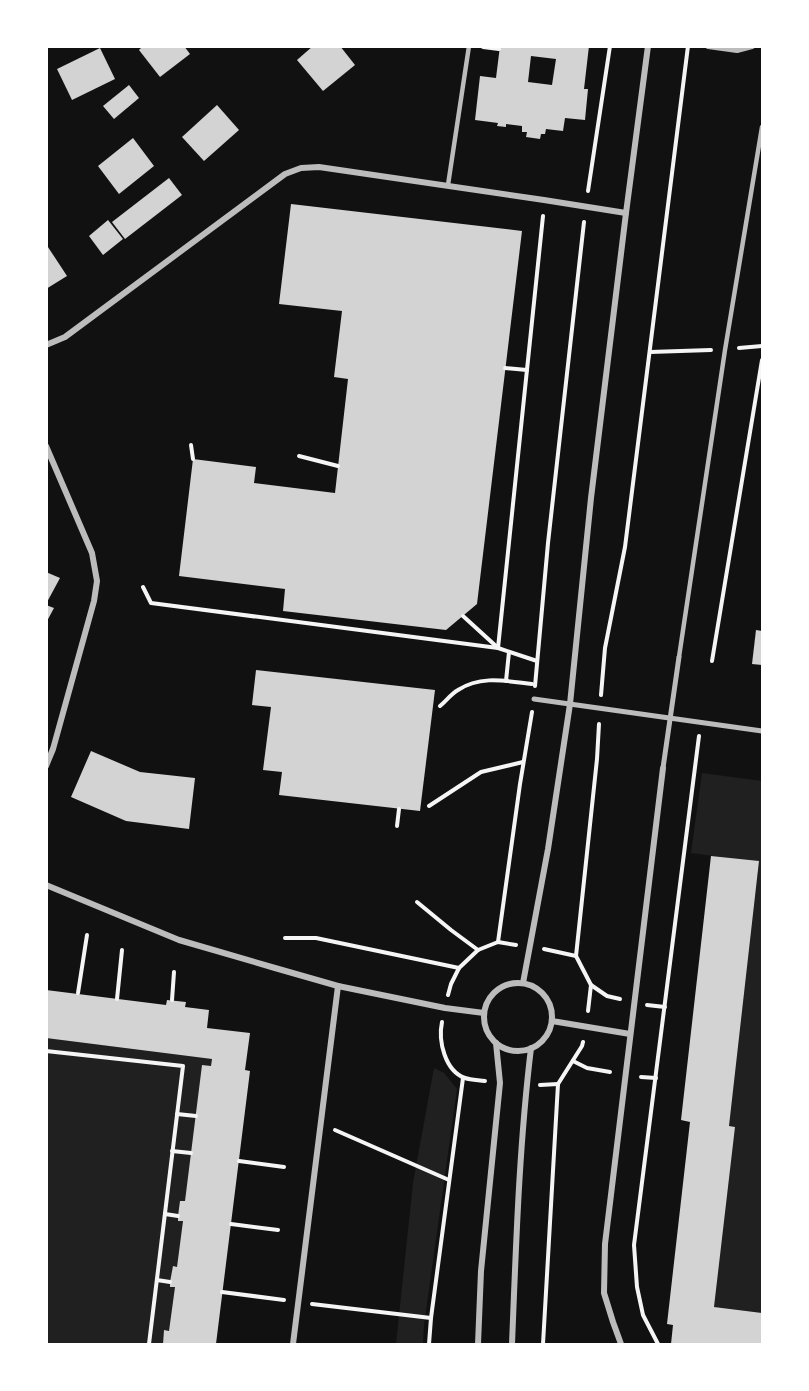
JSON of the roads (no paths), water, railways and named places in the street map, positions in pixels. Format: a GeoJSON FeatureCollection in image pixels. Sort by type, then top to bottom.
{"type":"FeatureCollection","features":[{"type":"Feature","properties":{"kind":"street"},"geometry":{"type":"LineString","coordinates":[[523,983],[548,849],[570,704],[591,498],[648,46]]}},
{"type":"Feature","properties":{"kind":"street"},"geometry":{"type":"LineString","coordinates":[[708,46],[737,50],[752,46]]}},
{"type":"Feature","properties":{"kind":"street"},"geometry":{"type":"LineString","coordinates":[[46,345],[64,337],[285,174],[301,168],[319,167],[626,213]]}},
{"type":"Feature","properties":{"kind":"street"},"geometry":{"type":"LineString","coordinates":[[46,446],[92,553],[97,581],[94,601],[53,749],[46,765]]}},
{"type":"Feature","properties":{"kind":"street"},"geometry":{"type":"LineString","coordinates":[[621,1344],[604,1293],[605,1244],[663,768],[679,657]]}},
{"type":"Feature","properties":{"kind":"street"},"geometry":{"type":"LineString","coordinates":[[534,699],[762,731]]}},
{"type":"Feature","properties":{"kind":"street"},"geometry":{"type":"LineString","coordinates":[[46,885],[179,940],[338,986],[445,1008],[484,1013]]}},
{"type":"Feature","properties":{"kind":"street"},"geometry":{"type":"LineString","coordinates":[[514,982],[523,983],[534,986],[542,992],[552,1011],[552,1021],[548,1033],[541,1042],[522,1051],[513,1051],[496,1043],[486,1030],[484,1013],[490,996],[497,989],[514,982]]}},
{"type":"Feature","properties":{"kind":"street"},"geometry":{"type":"LineString","coordinates":[[293,1344],[338,986]]}},
{"type":"Feature","properties":{"kind":"street"},"geometry":{"type":"LineString","coordinates":[[552,1021],[630,1034]]}},
{"type":"Feature","properties":{"kind":"street"},"geometry":{"type":"LineString","coordinates":[[478,1344],[481,1270],[500,1083],[496,1043]]}},
{"type":"Feature","properties":{"kind":"street"},"geometry":{"type":"LineString","coordinates":[[512,1344],[526,1086],[531,1048]]}},
{"type":"Feature","properties":{"kind":"lane"},"geometry":{"type":"LineString","coordinates":[[448,185],[469,46]]}},
{"type":"Feature","properties":{"kind":"lane"},"geometry":{"type":"LineString","coordinates":[[679,657],[725,350],[762,127]]}}]}
